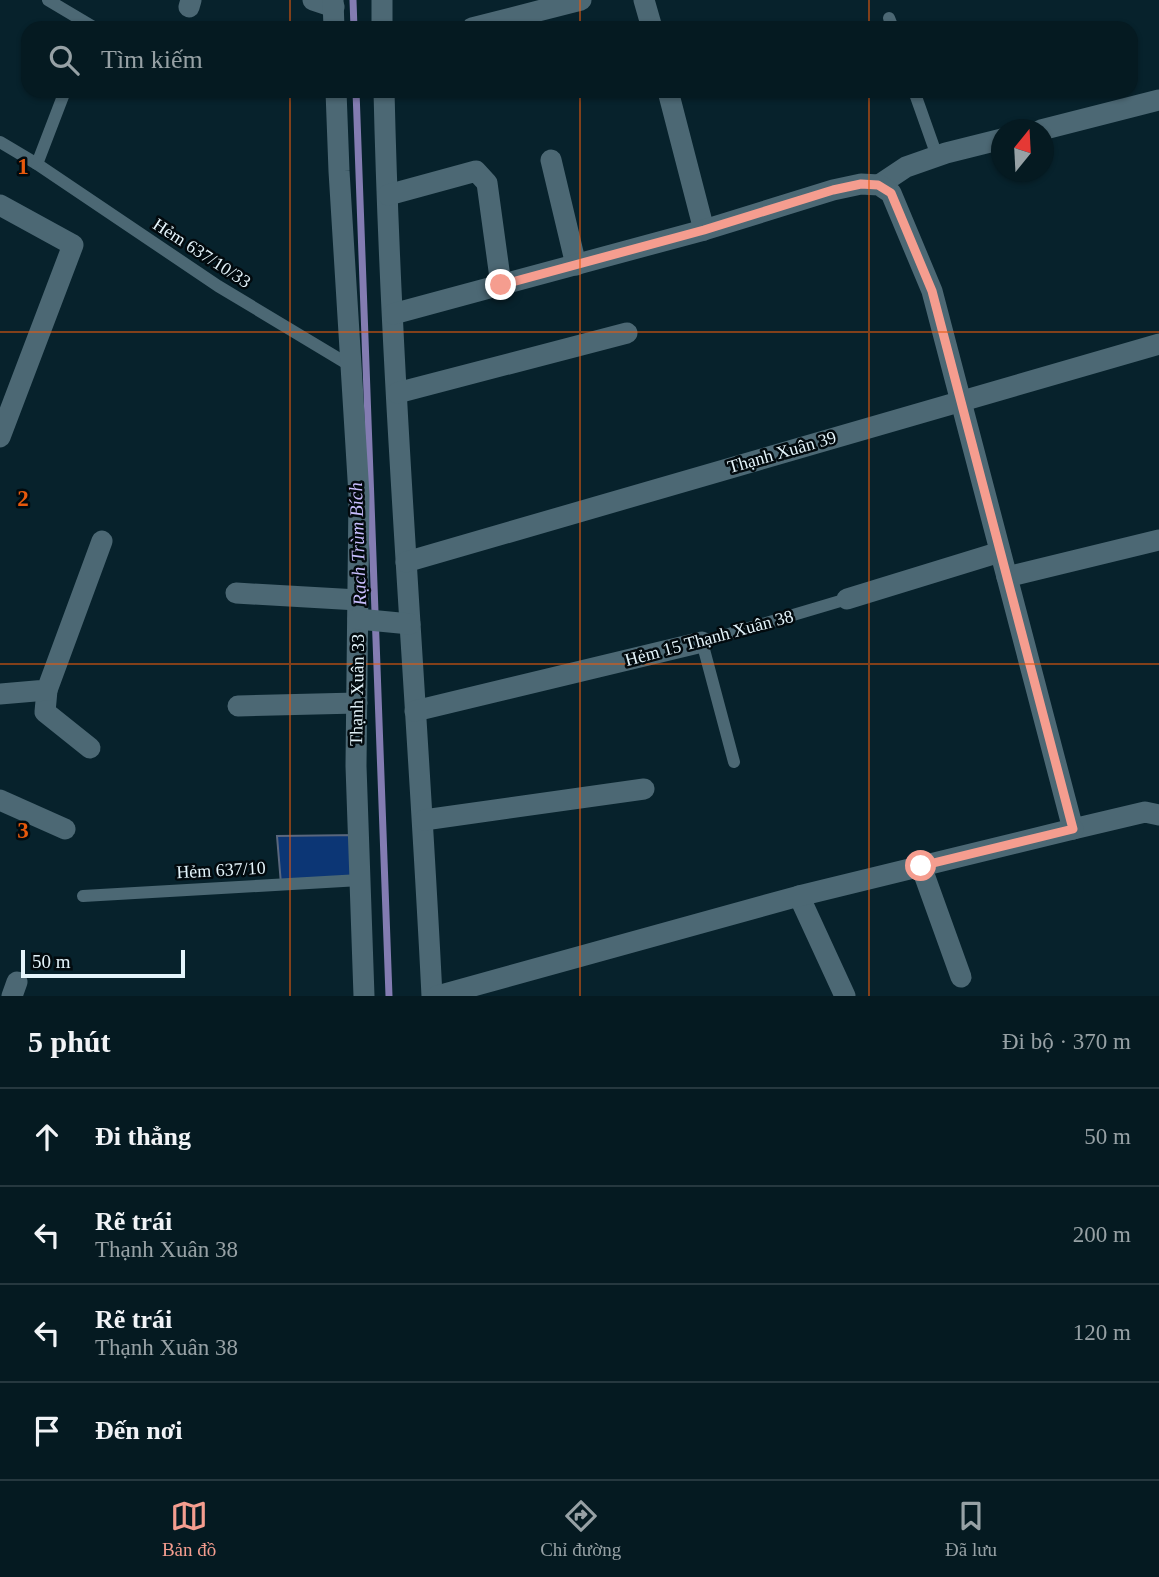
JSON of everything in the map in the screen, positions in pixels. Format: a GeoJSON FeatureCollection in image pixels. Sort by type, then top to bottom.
{"type":"FeatureCollection","features":[{"type":"Feature","properties":{"kind":"street"},"geometry":{"type":"LineString","coordinates":[[313,0],[334,12]]}},
{"type":"Feature","properties":{"kind":"street"},"geometry":{"type":"LineString","coordinates":[[382,0],[382,21]]}},
{"type":"Feature","properties":{"kind":"street"},"geometry":{"type":"LineString","coordinates":[[499,21],[581,0]]}},
{"type":"Feature","properties":{"kind":"street"},"geometry":{"type":"LineString","coordinates":[[644,0],[650,21]]}},
{"type":"Feature","properties":{"kind":"street","name":"Thạnh Xuân 33"},"geometry":{"type":"LineString","coordinates":[[336,98],[359,495],[356,766],[365,996]]}},
{"type":"Feature","properties":{"kind":"street"},"geometry":{"type":"LineString","coordinates":[[384,98],[406,562],[435,996],[799,896],[1145,812],[1159,815]]}},
{"type":"Feature","properties":{"kind":"street"},"geometry":{"type":"LineString","coordinates":[[670,98],[704,230]]}},
{"type":"Feature","properties":{"kind":"street"},"geometry":{"type":"LineString","coordinates":[[1054,127],[1159,100]]}},
{"type":"Feature","properties":{"kind":"street"},"geometry":{"type":"LineString","coordinates":[[878,185],[906,167],[991,142]]}},
{"type":"Feature","properties":{"kind":"street"},"geometry":{"type":"LineString","coordinates":[[551,160],[576,265]]}},
{"type":"Feature","properties":{"kind":"street"},"geometry":{"type":"LineString","coordinates":[[388,195],[476,171],[487,183],[501,285]]}},
{"type":"Feature","properties":{"kind":"street"},"geometry":{"type":"LineString","coordinates":[[393,314],[704,230],[833,190],[861,184],[878,185],[891,193],[932,291],[1073,829]]}},
{"type":"Feature","properties":{"kind":"street"},"geometry":{"type":"LineString","coordinates":[[0,205],[73,245],[0,437]]}},
{"type":"Feature","properties":{"kind":"street"},"geometry":{"type":"LineString","coordinates":[[397,393],[626,333]]}},
{"type":"Feature","properties":{"kind":"street","name":"Thạnh Xuân 39"},"geometry":{"type":"LineString","coordinates":[[406,562],[1159,344]]}},
{"type":"Feature","properties":{"kind":"street"},"geometry":{"type":"LineString","coordinates":[[1007,578],[1159,540]]}},
{"type":"Feature","properties":{"kind":"street"},"geometry":{"type":"LineString","coordinates":[[90,748],[45,712],[47,690],[102,541]]}},
{"type":"Feature","properties":{"kind":"street","name":"Hẻm 15 Thạnh Xuân 38"},"geometry":{"type":"LineString","coordinates":[[846,599],[1000,552]]}},
{"type":"Feature","properties":{"kind":"street"},"geometry":{"type":"LineString","coordinates":[[236,593],[358,610],[410,624]]}},
{"type":"Feature","properties":{"kind":"street","name":"Hẻm 15 Thạnh Xuân 38"},"geometry":{"type":"LineString","coordinates":[[415,711],[702,642]]}},
{"type":"Feature","properties":{"kind":"street"},"geometry":{"type":"LineString","coordinates":[[0,694],[47,690]]}},
{"type":"Feature","properties":{"kind":"street"},"geometry":{"type":"LineString","coordinates":[[238,705],[357,703]]}},
{"type":"Feature","properties":{"kind":"street"},"geometry":{"type":"LineString","coordinates":[[424,820],[644,789]]}},
{"type":"Feature","properties":{"kind":"street"},"geometry":{"type":"LineString","coordinates":[[0,800],[65,829]]}},
{"type":"Feature","properties":{"kind":"street"},"geometry":{"type":"LineString","coordinates":[[921,866],[961,978]]}},
{"type":"Feature","properties":{"kind":"street"},"geometry":{"type":"LineString","coordinates":[[799,896],[845,996]]}},
{"type":"Feature","properties":{"kind":"lane"},"geometry":{"type":"LineString","coordinates":[[48,0],[82,21]]}},
{"type":"Feature","properties":{"kind":"lane"},"geometry":{"type":"LineString","coordinates":[[37,164],[62,98]]}},
{"type":"Feature","properties":{"kind":"lane"},"geometry":{"type":"LineString","coordinates":[[916,98],[937,156]]}},
{"type":"Feature","properties":{"kind":"lane","name":"Hẻm 637/10/33"},"geometry":{"type":"LineString","coordinates":[[0,142],[218,286],[351,366]]}},
{"type":"Feature","properties":{"kind":"lane","name":"Hẻm 15 Thạnh Xuân 38"},"geometry":{"type":"LineString","coordinates":[[702,642],[846,599]]}},
{"type":"Feature","properties":{"kind":"lane"},"geometry":{"type":"LineString","coordinates":[[702,642],[734,762]]}},
{"type":"Feature","properties":{"kind":"lane","name":"Hẻm 637/10"},"geometry":{"type":"LineString","coordinates":[[83,895],[360,880]]}},
{"type":"Feature","properties":{"kind":"building"},"geometry":{"type":"Polygon","coordinates":[[[359,835],[360,880],[281,884],[277,836],[359,835]]]}},
{"type":"Feature","properties":{"kind":"waterway","name":"Rạch Trùm Bích"},"geometry":{"type":"LineString","coordinates":[[353,0],[354,21]]}},
{"type":"Feature","properties":{"kind":"waterway","name":"Rạch Trùm Bích"},"geometry":{"type":"LineString","coordinates":[[356,98],[389,996]]}},
{"type":"Feature","properties":{"kind":"route"},"geometry":{"type":"LineString","coordinates":[[501,285],[704,230],[833,190],[861,184],[878,185],[891,193],[932,291],[1073,829],[921,866]]}}]}
